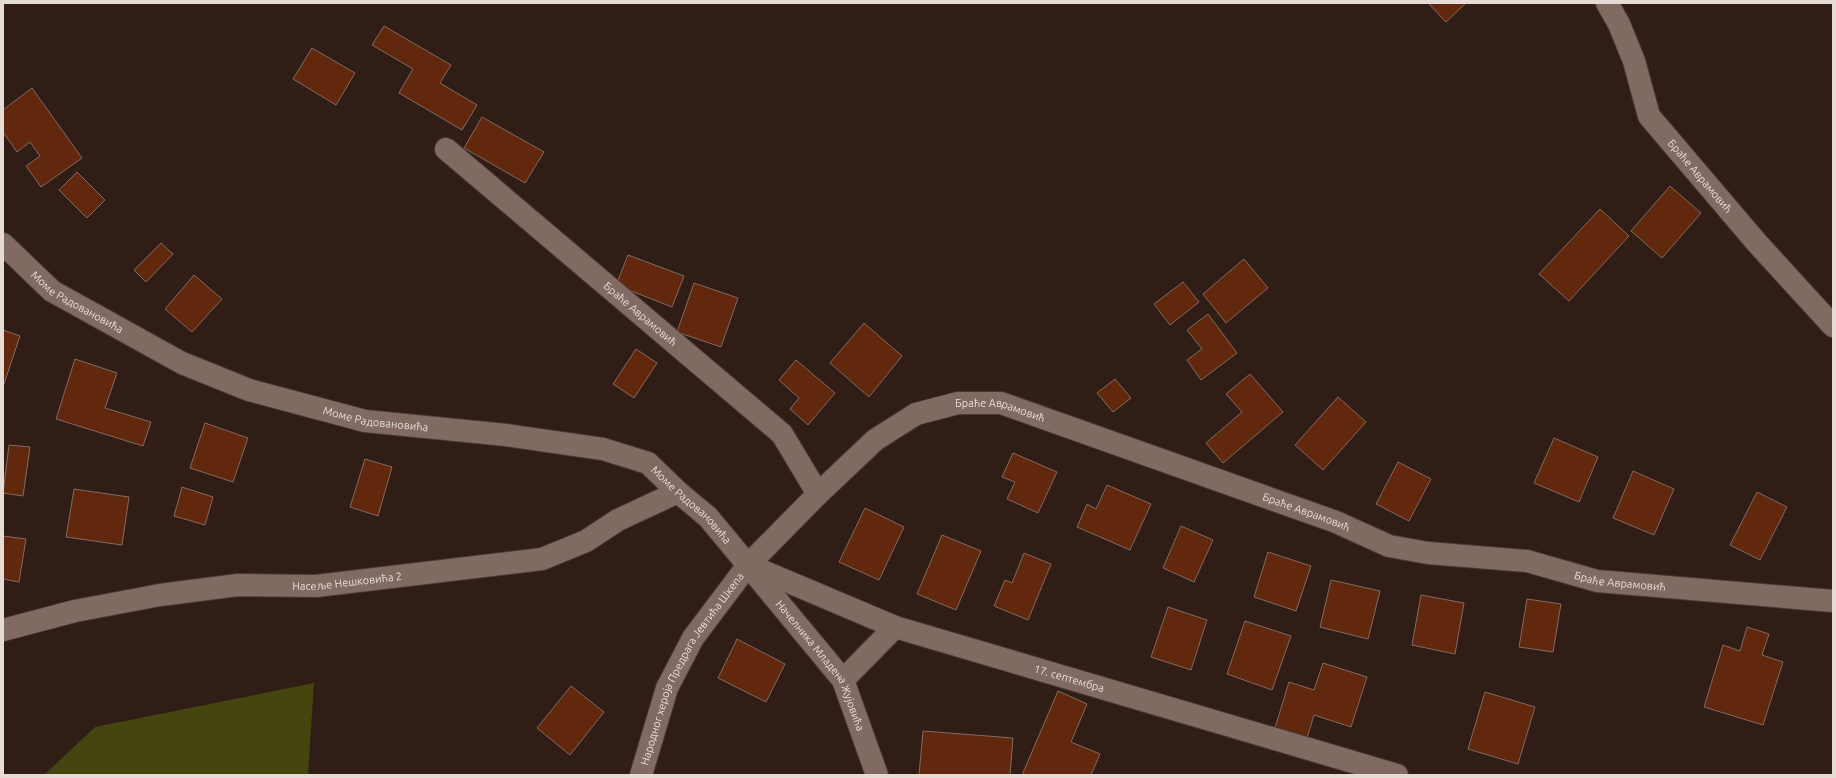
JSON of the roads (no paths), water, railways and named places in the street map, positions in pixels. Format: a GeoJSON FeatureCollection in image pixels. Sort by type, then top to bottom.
{"type":"FeatureCollection","features":[{"type":"Feature","properties":{"kind":"street","name":"Браће Аврамовић"},"geometry":{"type":"LineString","coordinates":[[1607,3],[1619,24],[1634,61],[1649,116],[1757,243],[1833,326]]}},
{"type":"Feature","properties":{"kind":"street","name":"Браће Аврамовић"},"geometry":{"type":"LineString","coordinates":[[446,149],[782,434],[818,494]]}},
{"type":"Feature","properties":{"kind":"street","name":"Моме Радовановића"},"geometry":{"type":"LineString","coordinates":[[3,244],[52,291],[182,363],[249,390],[365,421],[506,435],[603,449],[648,463],[678,492],[708,517],[748,565]]}},
{"type":"Feature","properties":{"kind":"street","name":"Браће Аврамовић"},"geometry":{"type":"LineString","coordinates":[[748,565],[818,494],[875,440],[916,414],[958,403],[1001,403],[1336,522],[1389,546],[1428,553],[1527,561],[1597,581],[1833,601]]}},
{"type":"Feature","properties":{"kind":"street","name":"Насеље Нешковића 2"},"geometry":{"type":"LineString","coordinates":[[3,630],[75,611],[160,595],[238,585],[316,586],[542,560],[586,541],[618,520],[678,492]]}},
{"type":"Feature","properties":{"kind":"street","name":"17. септембра"},"geometry":{"type":"LineString","coordinates":[[748,565],[895,627],[1397,775]]}},
{"type":"Feature","properties":{"kind":"street","name":"Начелника Младена Жујовића"},"geometry":{"type":"LineString","coordinates":[[748,565],[843,680],[877,775]]}},
{"type":"Feature","properties":{"kind":"street","name":"Народног хероја Предрага Јевтића Шкепа"},"geometry":{"type":"LineString","coordinates":[[641,775],[667,688],[693,638],[748,565]]}},
{"type":"Feature","properties":{"kind":"street"},"geometry":{"type":"LineString","coordinates":[[843,680],[895,627]]}}]}
